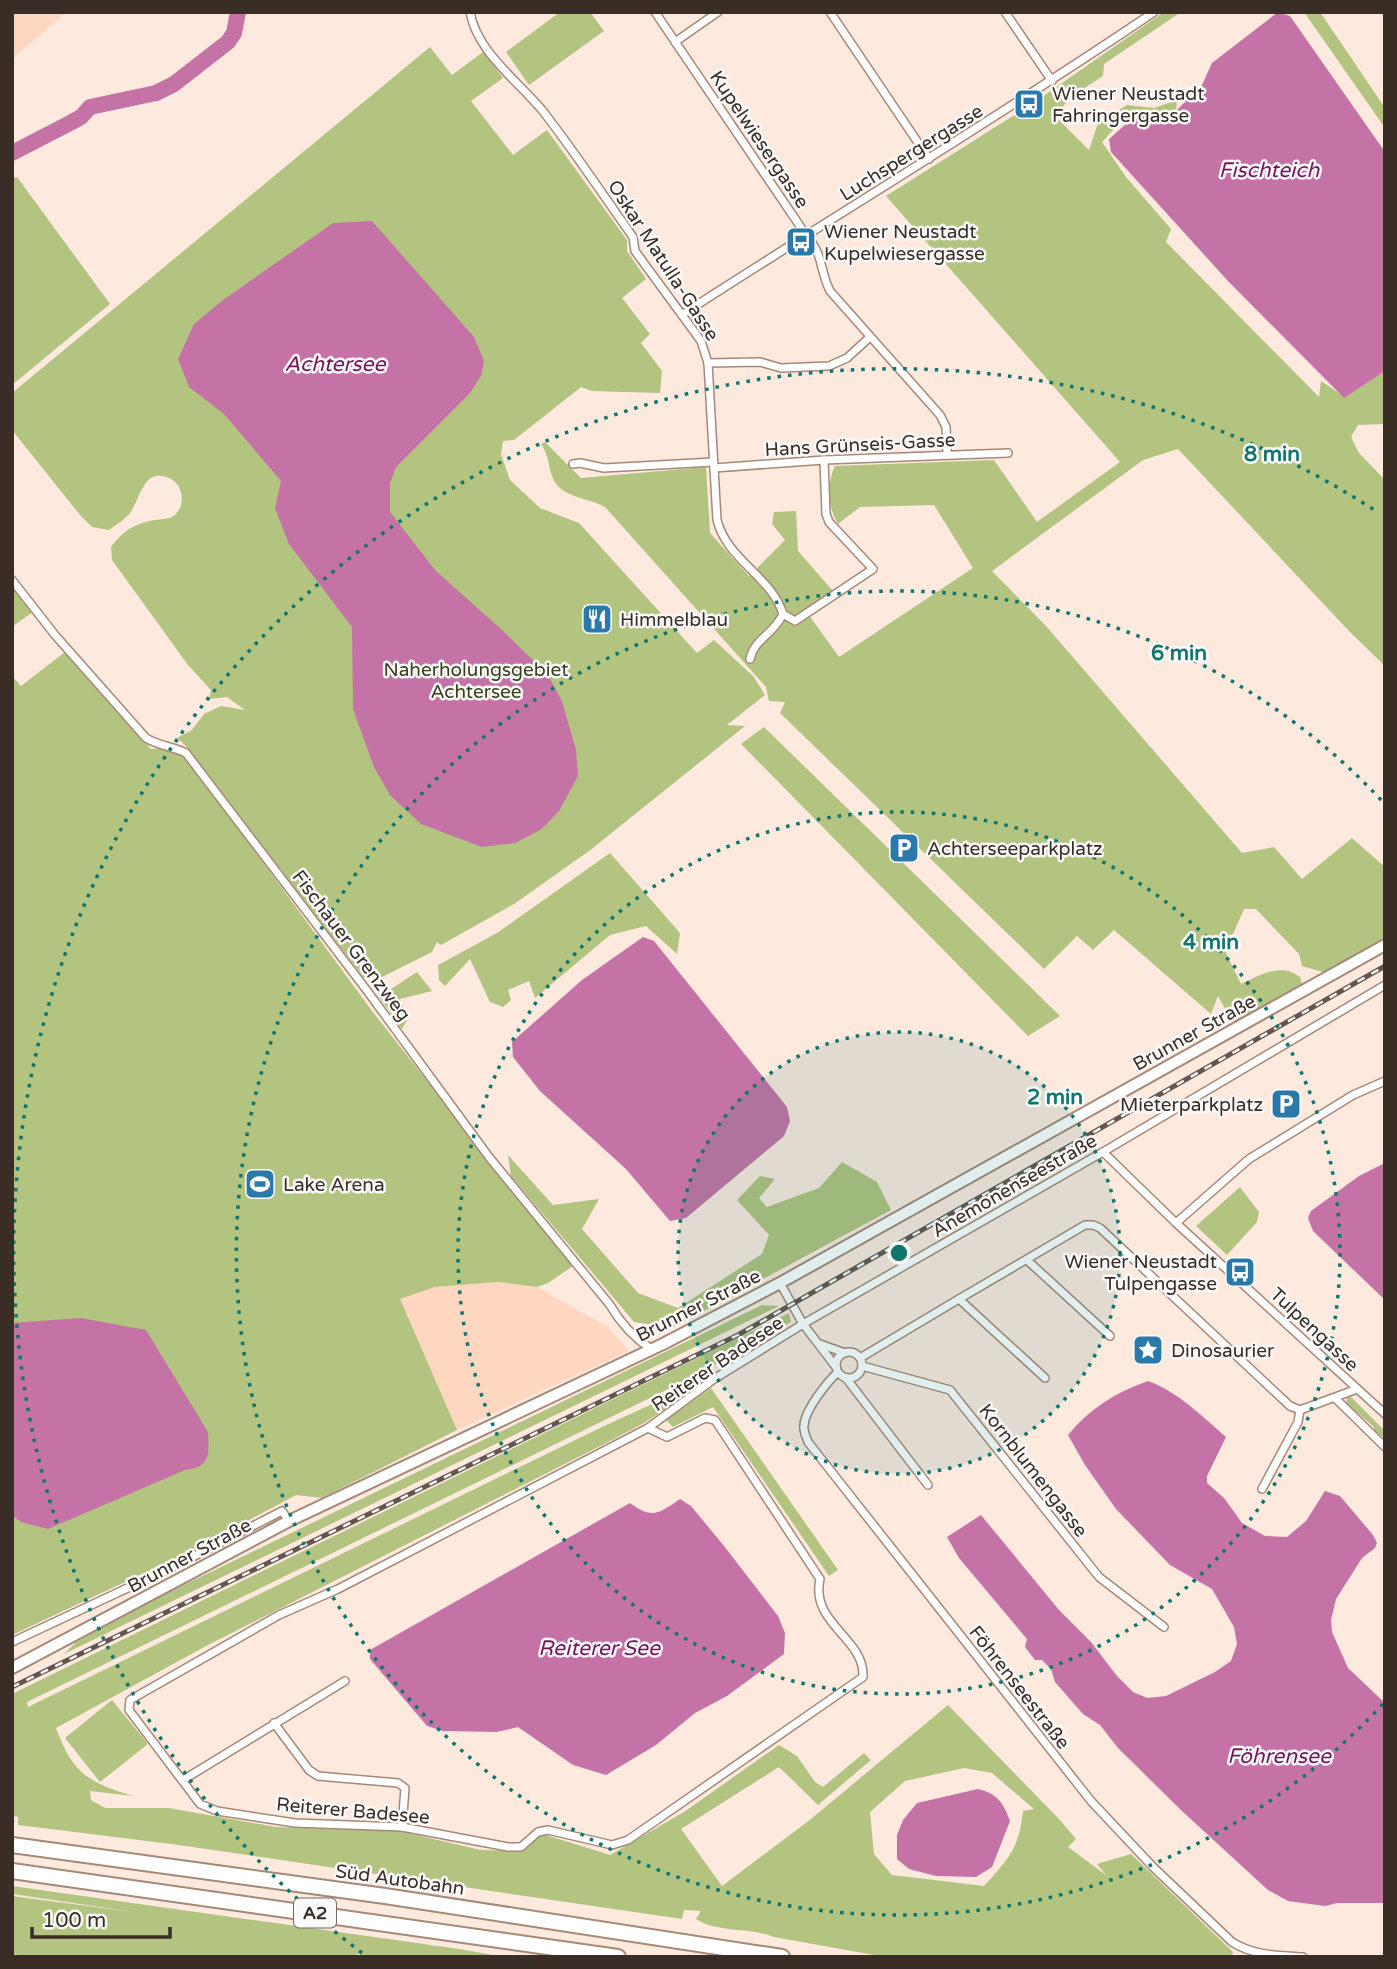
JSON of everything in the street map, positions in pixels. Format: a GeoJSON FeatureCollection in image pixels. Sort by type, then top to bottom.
{"type":"FeatureCollection","features":[{"type":"Feature","properties":{"kind":"highway","name":"Süd Autobahn"},"geometry":{"type":"LineString","coordinates":[[12,1845],[372,1894],[782,1957]]}},
{"type":"Feature","properties":{"kind":"highway","name":"A2"},"geometry":{"type":"LineString","coordinates":[[12,1871],[618,1957]]}},
{"type":"Feature","properties":{"kind":"main road","name":"Brunner Straße"},"geometry":{"type":"LineString","coordinates":[[12,1668],[289,1521],[651,1349],[780,1283],[1385,945]]}},
{"type":"Feature","properties":{"kind":"street","name":"Oskar Matulla-Gasse"},"geometry":{"type":"LineString","coordinates":[[470,12],[473,28],[512,80],[542,110],[633,237],[635,251],[701,341],[708,363],[720,532],[729,548],[779,600],[783,614],[795,621],[873,569],[829,522],[826,514],[824,460]]}},
{"type":"Feature","properties":{"kind":"street","name":"Kupelwiesergasse"},"geometry":{"type":"LineString","coordinates":[[655,12],[815,245],[821,256],[824,279],[830,291],[940,415],[946,427],[947,454]]}},
{"type":"Feature","properties":{"kind":"street"},"geometry":{"type":"LineString","coordinates":[[675,42],[718,12]]}},
{"type":"Feature","properties":{"kind":"street"},"geometry":{"type":"LineString","coordinates":[[830,12],[929,159]]}},
{"type":"Feature","properties":{"kind":"street"},"geometry":{"type":"LineString","coordinates":[[1005,12],[1052,82]]}},
{"type":"Feature","properties":{"kind":"street","name":"Luchspergergasse"},"geometry":{"type":"LineString","coordinates":[[683,314],[1052,82],[1154,12]]}},
{"type":"Feature","properties":{"kind":"street"},"geometry":{"type":"LineString","coordinates":[[708,363],[760,362],[781,368],[830,366],[847,358],[870,337]]}},
{"type":"Feature","properties":{"kind":"street","name":"Hans Grünseis-Gasse"},"geometry":{"type":"LineString","coordinates":[[573,464],[604,468],[1008,453]]}},
{"type":"Feature","properties":{"kind":"street","name":"Fischauer Grenzweg"},"geometry":{"type":"LineString","coordinates":[[12,580],[55,635],[146,738],[157,745],[170,745],[186,753],[368,992],[489,1157],[610,1305],[620,1322],[651,1349]]}},
{"type":"Feature","properties":{"kind":"street"},"geometry":{"type":"LineString","coordinates":[[750,659],[752,648],[777,627],[783,614]]}},
{"type":"Feature","properties":{"kind":"street","name":"Anemonenseestraße"},"geometry":{"type":"LineString","coordinates":[[803,1324],[1103,1152],[1385,985]]}},
{"type":"Feature","properties":{"kind":"street"},"geometry":{"type":"LineString","coordinates":[[1176,1223],[1250,1159],[1353,1094],[1385,1081]]}},
{"type":"Feature","properties":{"kind":"street","name":"Tulpengasse"},"geometry":{"type":"LineString","coordinates":[[1103,1152],[1176,1223],[1385,1414]]}},
{"type":"Feature","properties":{"kind":"street"},"geometry":{"type":"LineString","coordinates":[[846,1378],[855,1377],[861,1362],[958,1299],[1085,1225],[1093,1224],[1100,1227],[1290,1406],[1300,1410],[1357,1389]]}},
{"type":"Feature","properties":{"kind":"street"},"geometry":{"type":"LineString","coordinates":[[1027,1260],[1110,1336]]}},
{"type":"Feature","properties":{"kind":"street"},"geometry":{"type":"LineString","coordinates":[[780,1283],[803,1324],[928,1485]]}},
{"type":"Feature","properties":{"kind":"street"},"geometry":{"type":"LineString","coordinates":[[958,1299],[1045,1378]]}},
{"type":"Feature","properties":{"kind":"street","name":"Reiterer Badesee"},"geometry":{"type":"LineString","coordinates":[[648,1428],[667,1437],[705,1418],[715,1420],[820,1579],[817,1592],[820,1606],[864,1664],[863,1677],[628,1840],[612,1845],[548,1830],[538,1832],[521,1847],[508,1847],[402,1827],[295,1823],[217,1811],[200,1804],[129,1710],[130,1700],[279,1615],[338,1589],[648,1428],[714,1378],[803,1324]]}},
{"type":"Feature","properties":{"kind":"street"},"geometry":{"type":"LineString","coordinates":[[819,1344],[854,1353],[861,1362]]}},
{"type":"Feature","properties":{"kind":"street"},"geometry":{"type":"LineString","coordinates":[[837,1369],[838,1360],[846,1353]]}},
{"type":"Feature","properties":{"kind":"street","name":"Kornblumengasse"},"geometry":{"type":"LineString","coordinates":[[861,1362],[950,1390],[1099,1577],[1164,1627]]}},
{"type":"Feature","properties":{"kind":"street","name":"Föhrenseestraße"},"geometry":{"type":"LineString","coordinates":[[837,1369],[807,1414],[804,1424],[808,1442],[1039,1737],[1091,1801],[1153,1867],[1231,1942],[1243,1950],[1258,1954],[1303,1957]]}},
{"type":"Feature","properties":{"kind":"street","name":"Tulpengasse"},"geometry":{"type":"LineString","coordinates":[[1335,1398],[1385,1447]]}},
{"type":"Feature","properties":{"kind":"street"},"geometry":{"type":"LineString","coordinates":[[1262,1489],[1298,1422],[1300,1410]]}},
{"type":"Feature","properties":{"kind":"street"},"geometry":{"type":"LineString","coordinates":[[12,1642],[179,1564],[282,1511],[289,1521]]}},
{"type":"Feature","properties":{"kind":"street"},"geometry":{"type":"LineString","coordinates":[[183,1780],[345,1681]]}},
{"type":"Feature","properties":{"kind":"street"},"geometry":{"type":"LineString","coordinates":[[274,1723],[309,1770],[318,1776],[397,1783],[405,1788],[402,1827]]}},
{"type":"Feature","properties":{"kind":"shaded area"},"geometry":{"type":"Polygon","coordinates":[[[12,12],[67,12],[12,59],[12,12]]]}},
{"type":"Feature","properties":{"kind":"shaded area"},"geometry":{"type":"Polygon","coordinates":[[[498,1282],[537,1287],[608,1327],[629,1351],[457,1430],[399,1299],[435,1287],[498,1282]]]}},
{"type":"Feature","properties":{"kind":"green space"},"geometry":{"type":"Polygon","coordinates":[[[560,12],[590,12],[604,31],[529,85],[506,52],[560,12]]]}},
{"type":"Feature","properties":{"kind":"green space"},"geometry":{"type":"Polygon","coordinates":[[[1164,12],[1181,12],[1104,64],[1103,76],[1069,98],[1056,117],[1089,150],[1098,123],[1127,105],[1154,108],[1177,100],[1176,111],[1159,117],[1130,112],[1102,142],[1126,177],[1171,229],[1166,242],[1319,397],[1321,381],[1345,397],[1385,371],[1385,424],[1358,425],[1351,437],[1359,453],[1385,480],[1385,666],[1178,449],[1143,460],[992,571],[1046,626],[1242,853],[1274,847],[1302,879],[1352,838],[1385,867],[1385,938],[1326,973],[1302,966],[1299,954],[1256,909],[1244,909],[1233,934],[1220,941],[1241,984],[1263,974],[1285,970],[1300,977],[1302,984],[1298,990],[1233,1023],[1218,996],[1211,1014],[1114,930],[1093,950],[1077,936],[1044,969],[780,713],[785,702],[769,701],[766,687],[605,507],[568,493],[558,486],[541,444],[545,442],[581,478],[706,467],[710,533],[749,576],[785,540],[772,524],[774,512],[796,511],[798,551],[833,591],[806,611],[839,657],[973,568],[934,505],[860,507],[838,524],[829,496],[830,480],[835,466],[994,460],[1037,522],[1120,462],[886,196],[1032,104],[1164,12]]]}},
{"type":"Feature","properties":{"kind":"green space"},"geometry":{"type":"Polygon","coordinates":[[[1304,12],[1320,12],[1385,108],[1385,128],[1304,12]]]}},
{"type":"Feature","properties":{"kind":"green space","name":"Naherholungsgebiet Achtersee"},"geometry":{"type":"Polygon","coordinates":[[[430,47],[452,75],[483,52],[503,78],[471,101],[513,155],[547,130],[627,240],[627,251],[646,279],[622,298],[650,334],[641,343],[662,371],[660,393],[592,391],[581,387],[514,440],[503,441],[501,454],[510,480],[540,508],[579,523],[697,653],[714,640],[754,677],[765,695],[727,725],[745,726],[589,851],[514,904],[441,945],[437,942],[432,952],[382,977],[364,978],[186,746],[177,738],[192,730],[204,714],[221,706],[245,710],[227,697],[209,699],[211,690],[188,665],[112,560],[111,547],[125,532],[136,525],[170,518],[177,513],[182,502],[178,485],[169,478],[153,477],[148,480],[130,513],[123,520],[109,530],[92,527],[12,430],[12,393],[430,47]]]}},
{"type":"Feature","properties":{"kind":"green space"},"geometry":{"type":"Polygon","coordinates":[[[17,177],[110,304],[12,385],[12,179],[17,177]]]}},
{"type":"Feature","properties":{"kind":"green space"},"geometry":{"type":"Polygon","coordinates":[[[12,585],[34,611],[12,627],[12,585]]]}},
{"type":"Feature","properties":{"kind":"green space","name":"Lake Arena"},"geometry":{"type":"Polygon","coordinates":[[[65,652],[151,749],[164,748],[183,753],[372,1011],[573,1266],[537,1287],[498,1282],[435,1287],[400,1299],[457,1430],[322,1498],[296,1495],[191,1551],[12,1635],[12,676],[21,686],[65,652]]]}},
{"type":"Feature","properties":{"kind":"green space"},"geometry":{"type":"Polygon","coordinates":[[[764,727],[1060,1016],[1028,1036],[741,744],[764,727]]]}},
{"type":"Feature","properties":{"kind":"green space"},"geometry":{"type":"Polygon","coordinates":[[[610,853],[680,933],[677,954],[646,926],[610,935],[535,998],[529,981],[508,990],[511,1000],[503,1007],[490,1002],[470,959],[445,986],[439,980],[438,965],[497,933],[610,853]]]}},
{"type":"Feature","properties":{"kind":"green space"},"geometry":{"type":"Polygon","coordinates":[[[417,972],[432,991],[400,999],[408,1018],[402,1029],[379,997],[417,972]]]}},
{"type":"Feature","properties":{"kind":"green space"},"geometry":{"type":"Polygon","coordinates":[[[508,1155],[553,1205],[599,1199],[582,1229],[638,1293],[678,1308],[762,1254],[769,1235],[737,1200],[760,1176],[775,1179],[759,1198],[767,1207],[819,1188],[842,1162],[877,1182],[891,1210],[672,1328],[634,1322],[511,1176],[508,1155]]]}},
{"type":"Feature","properties":{"kind":"green space"},"geometry":{"type":"Polygon","coordinates":[[[1240,1187],[1259,1212],[1257,1222],[1227,1255],[1196,1226],[1240,1187]]]}},
{"type":"Feature","properties":{"kind":"green space"},"geometry":{"type":"Polygon","coordinates":[[[762,1305],[779,1306],[64,1654],[76,1642],[157,1598],[762,1305]]]}},
{"type":"Feature","properties":{"kind":"green space"},"geometry":{"type":"Polygon","coordinates":[[[789,1313],[791,1322],[697,1375],[27,1702],[28,1707],[604,1426],[683,1390],[702,1385],[644,1423],[612,1440],[206,1646],[56,1728],[69,1756],[84,1774],[104,1786],[133,1796],[90,1791],[91,1800],[105,1808],[169,1808],[276,1827],[399,1831],[481,1850],[519,1851],[538,1836],[546,1835],[610,1855],[684,1812],[779,1745],[797,1756],[815,1782],[823,1787],[864,1753],[871,1760],[818,1805],[779,1767],[681,1829],[722,1886],[811,1819],[948,1705],[1076,1839],[1068,1847],[1106,1875],[1097,1864],[1131,1854],[1233,1952],[1232,1957],[885,1957],[714,1926],[696,1919],[701,1911],[684,1910],[682,1919],[179,1845],[18,1825],[18,1817],[12,1816],[12,1694],[789,1313]],[[964,1768],[905,1781],[870,1812],[874,1854],[892,1875],[984,1886],[1011,1852],[1019,1835],[1023,1811],[1034,1809],[992,1773],[964,1768]]]}},
{"type":"Feature","properties":{"kind":"green space"},"geometry":{"type":"Polygon","coordinates":[[[711,1388],[838,1570],[829,1576],[713,1407],[673,1427],[666,1420],[711,1388]]]}},
{"type":"Feature","properties":{"kind":"green space"},"geometry":{"type":"Polygon","coordinates":[[[1351,1397],[1385,1431],[1385,1438],[1374,1432],[1374,1427],[1346,1403],[1347,1398],[1351,1397]]]}},
{"type":"Feature","properties":{"kind":"green space"},"geometry":{"type":"Polygon","coordinates":[[[112,1700],[148,1744],[100,1782],[65,1738],[112,1700]]]}},
{"type":"Feature","properties":{"kind":"green space"},"geometry":{"type":"Polygon","coordinates":[[[12,1886],[505,1957],[364,1957],[359,1954],[349,1957],[30,1957],[12,1954],[12,1896],[141,1913],[12,1894],[12,1886]]]}},
{"type":"Feature","properties":{"kind":"water","name":"Fischteich"},"geometry":{"type":"Polygon","coordinates":[[[1278,12],[1290,16],[1385,152],[1385,371],[1344,398],[1228,281],[1111,152],[1109,139],[1135,116],[1159,117],[1176,111],[1202,85],[1212,63],[1278,12]]]}},
{"type":"Feature","properties":{"kind":"water","name":"Achtersee"},"geometry":{"type":"Polygon","coordinates":[[[372,221],[474,337],[484,361],[481,376],[470,393],[396,467],[390,483],[390,512],[435,570],[548,675],[562,701],[576,750],[578,776],[559,811],[542,829],[515,843],[482,847],[421,824],[390,795],[374,767],[353,709],[352,627],[289,544],[275,508],[281,481],[224,414],[189,387],[178,359],[194,324],[223,300],[333,223],[372,221]]]}},
{"type":"Feature","properties":{"kind":"water"},"geometry":{"type":"Polygon","coordinates":[[[643,937],[654,941],[787,1107],[790,1121],[784,1136],[686,1218],[670,1221],[626,1169],[540,1091],[513,1057],[512,1042],[582,980],[643,937]]]}},
{"type":"Feature","properties":{"kind":"water"},"geometry":{"type":"Polygon","coordinates":[[[1385,1163],[1385,1300],[1313,1231],[1308,1218],[1311,1211],[1359,1176],[1385,1163]]]}},
{"type":"Feature","properties":{"kind":"water"},"geometry":{"type":"Polygon","coordinates":[[[81,1318],[146,1330],[208,1432],[208,1453],[200,1466],[48,1529],[21,1522],[12,1515],[12,1323],[81,1318]]]}},
{"type":"Feature","properties":{"kind":"water","name":"Föhrensee"},"geometry":{"type":"Polygon","coordinates":[[[1148,1381],[1179,1398],[1226,1437],[1207,1476],[1207,1483],[1224,1498],[1242,1523],[1265,1536],[1287,1537],[1306,1521],[1325,1491],[1340,1496],[1377,1543],[1375,1548],[1362,1558],[1336,1599],[1331,1620],[1332,1632],[1348,1668],[1385,1703],[1385,1903],[1337,1903],[1325,1906],[1288,1901],[1268,1890],[1183,1812],[1118,1748],[1100,1725],[1083,1714],[1055,1682],[1051,1669],[1042,1660],[1035,1660],[1025,1647],[1027,1639],[959,1558],[947,1537],[981,1515],[1059,1610],[1091,1642],[1133,1692],[1147,1698],[1166,1696],[1231,1661],[1237,1644],[1234,1627],[1212,1589],[1170,1565],[1116,1509],[1068,1435],[1104,1402],[1148,1381]]]}},
{"type":"Feature","properties":{"kind":"water","name":"Reiterer See"},"geometry":{"type":"Polygon","coordinates":[[[680,1499],[691,1506],[778,1616],[785,1633],[784,1654],[727,1696],[695,1713],[656,1745],[606,1775],[573,1765],[518,1727],[497,1732],[443,1731],[427,1726],[370,1659],[370,1650],[630,1503],[645,1512],[656,1513],[680,1499]]]}},
{"type":"Feature","properties":{"kind":"water"},"geometry":{"type":"Polygon","coordinates":[[[978,1789],[999,1800],[1010,1821],[992,1867],[976,1877],[936,1876],[909,1869],[897,1859],[897,1835],[903,1820],[917,1803],[978,1789]]]}},
{"type":"Feature","properties":{"kind":"waterway"},"geometry":{"type":"LineString","coordinates":[[12,153],[81,117],[90,107],[156,93],[174,84],[228,42],[234,33],[238,12]]}},
{"type":"Feature","properties":{"kind":"railway"},"geometry":{"type":"LineString","coordinates":[[12,1687],[738,1335],[1385,966]]}},
{"type":"Feature","properties":{"kind":"place","name":"Wiener Neustadt Fahringergasse"},"geometry":{"type":"Point","coordinates":[1029,104]}},
{"type":"Feature","properties":{"kind":"place","name":"Wiener Neustadt Kupelwiesergasse"},"geometry":{"type":"Point","coordinates":[801,242]}},
{"type":"Feature","properties":{"kind":"place","name":"Himmelblau"},"geometry":{"type":"Point","coordinates":[597,619]}},
{"type":"Feature","properties":{"kind":"place","name":"Achterseeparkplatz"},"geometry":{"type":"Point","coordinates":[904,848]}},
{"type":"Feature","properties":{"kind":"place","name":"Mieterparkplatz"},"geometry":{"type":"Point","coordinates":[1286,1104]}},
{"type":"Feature","properties":{"kind":"place","name":"Lake Arena"},"geometry":{"type":"Point","coordinates":[260,1184]}},
{"type":"Feature","properties":{"kind":"place","name":"Wiener Neustadt Tulpengasse"},"geometry":{"type":"Point","coordinates":[1240,1272]}},
{"type":"Feature","properties":{"kind":"place","name":"Dinosaurier"},"geometry":{"type":"Point","coordinates":[1148,1350]}}]}
